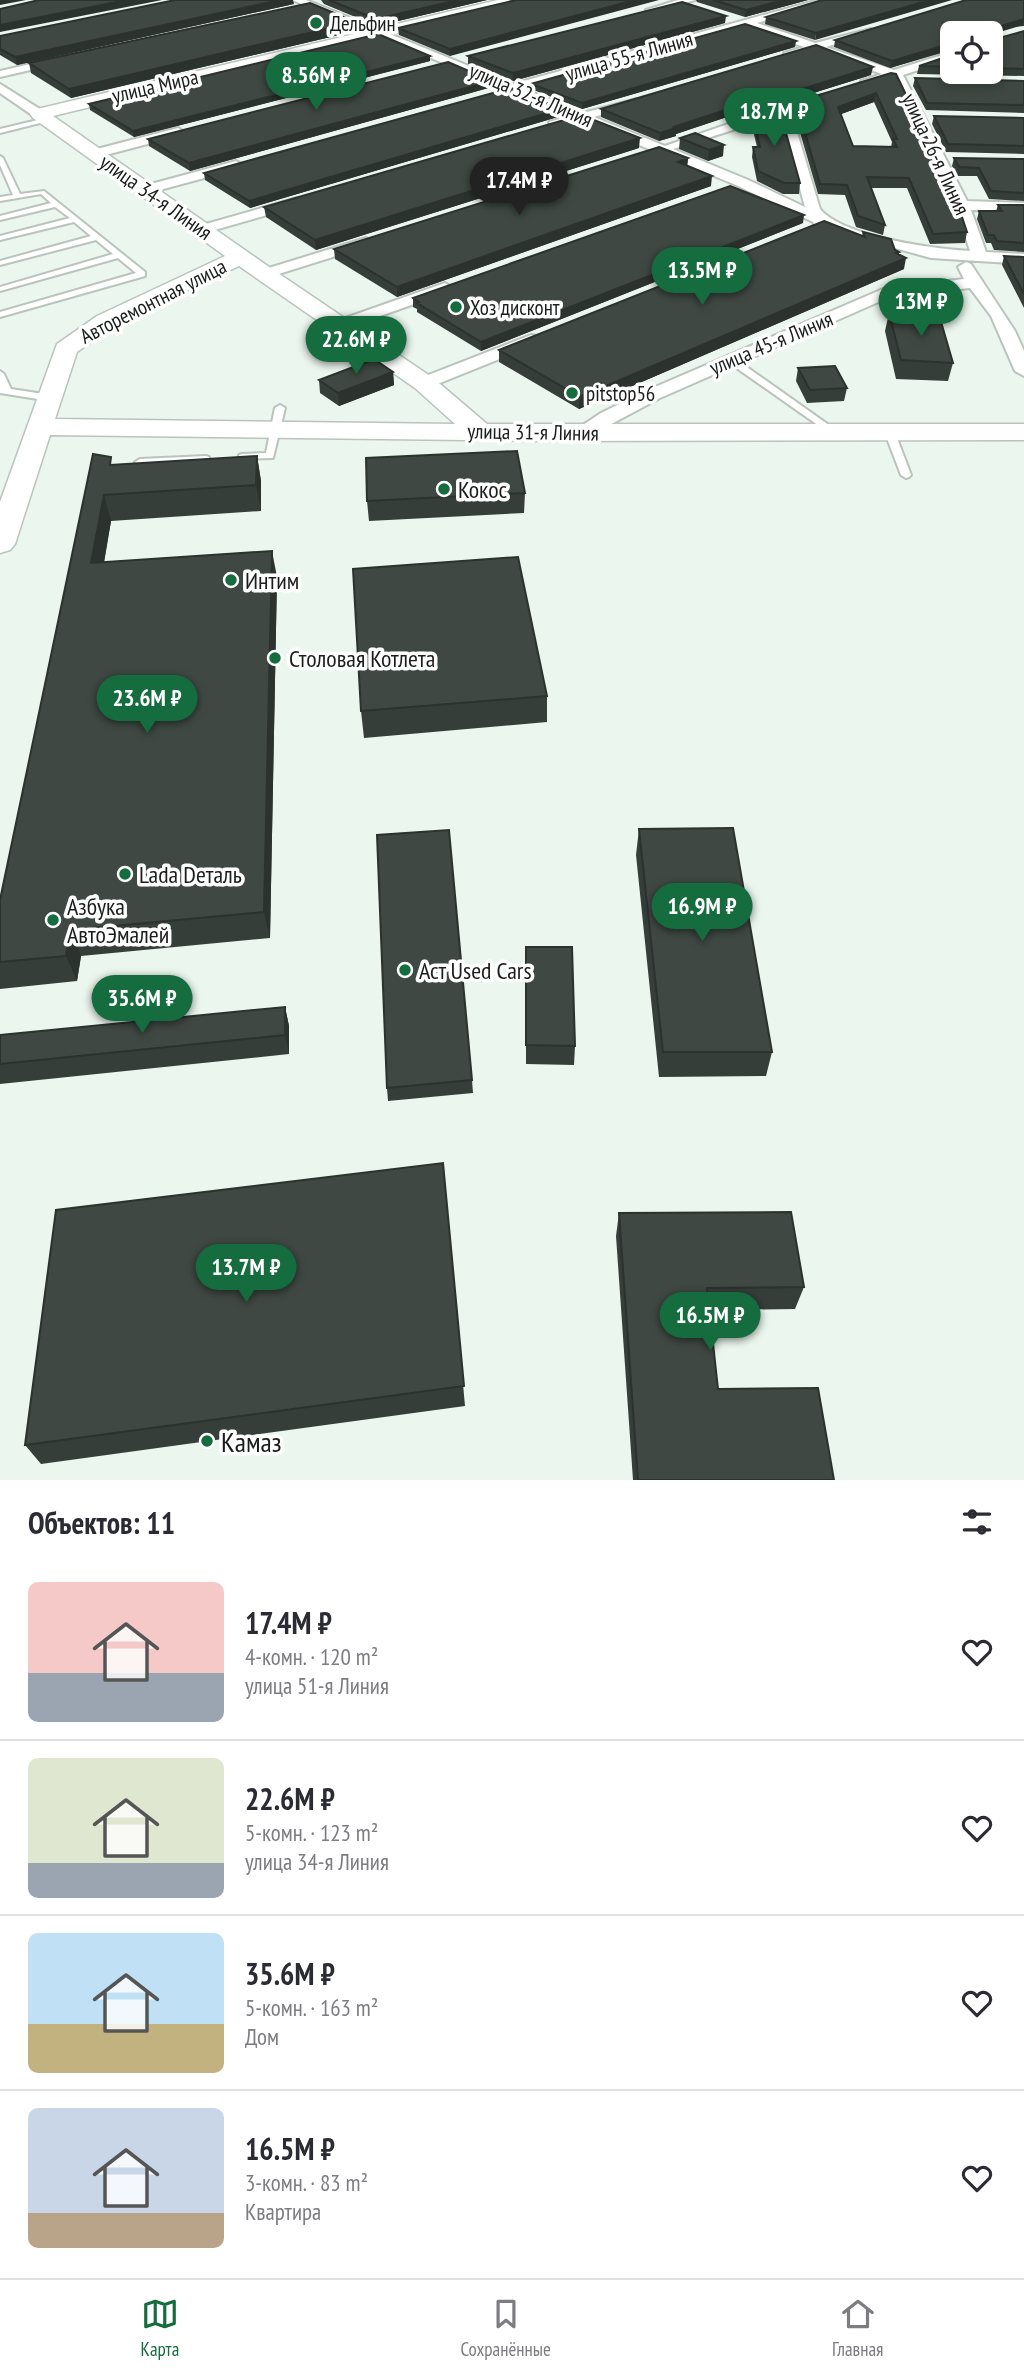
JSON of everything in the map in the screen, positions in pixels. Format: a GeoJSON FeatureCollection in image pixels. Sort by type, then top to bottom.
{"type":"FeatureCollection","features":[{"type":"Feature","properties":{"kind":"main road","name":"улица Мира"},"geometry":{"type":"LineString","coordinates":[[43,117],[516,0]]}},
{"type":"Feature","properties":{"kind":"main road","name":"улица 34-я Линия"},"geometry":{"type":"LineString","coordinates":[[43,117],[204,229],[239,257],[424,383],[480,432]]}},
{"type":"Feature","properties":{"kind":"main road","name":"Авторемонтная улица"},"geometry":{"type":"LineString","coordinates":[[0,544],[66,349],[84,332],[209,276],[239,257]]}},
{"type":"Feature","properties":{"kind":"main road","name":"улица 31-я Линия"},"geometry":{"type":"LineString","coordinates":[[41,427],[279,419],[480,432],[1024,432]]}},
{"type":"Feature","properties":{"kind":"street","name":"улица 32-я Линия"},"geometry":{"type":"LineString","coordinates":[[296,0],[377,33],[457,60],[514,88],[741,182],[822,221],[896,245],[962,257],[1024,259]]}},
{"type":"Feature","properties":{"kind":"street","name":"улица 55-я Линия"},"geometry":{"type":"LineString","coordinates":[[488,95],[829,0]]}},
{"type":"Feature","properties":{"kind":"street"},"geometry":{"type":"LineString","coordinates":[[284,12],[329,2]]}},
{"type":"Feature","properties":{"kind":"street"},"geometry":{"type":"LineString","coordinates":[[643,12],[685,2]]}},
{"type":"Feature","properties":{"kind":"street","name":"улица 26-я Линия"},"geometry":{"type":"LineString","coordinates":[[720,15],[897,76],[926,117],[947,159],[980,257]]}},
{"type":"Feature","properties":{"kind":"street"},"geometry":{"type":"LineString","coordinates":[[778,58],[880,27]]}},
{"type":"Feature","properties":{"kind":"street"},"geometry":{"type":"LineString","coordinates":[[0,74],[68,59]]}},
{"type":"Feature","properties":{"kind":"street"},"geometry":{"type":"LineString","coordinates":[[425,68],[457,60]]}},
{"type":"Feature","properties":{"kind":"street"},"geometry":{"type":"LineString","coordinates":[[635,158],[784,109],[897,76],[940,60]]}},
{"type":"Feature","properties":{"kind":"street"},"geometry":{"type":"LineString","coordinates":[[897,76],[914,79]]}},
{"type":"Feature","properties":{"kind":"street","name":"улица 34-я Линия"},"geometry":{"type":"LineString","coordinates":[[0,88],[43,117]]}},
{"type":"Feature","properties":{"kind":"street"},"geometry":{"type":"LineString","coordinates":[[544,128],[648,97]]}},
{"type":"Feature","properties":{"kind":"street"},"geometry":{"type":"LineString","coordinates":[[784,109],[813,210],[822,221],[817,227],[804,232]]}},
{"type":"Feature","properties":{"kind":"street"},"geometry":{"type":"LineString","coordinates":[[94,154],[187,130]]}},
{"type":"Feature","properties":{"kind":"street"},"geometry":{"type":"LineString","coordinates":[[145,190],[251,161]]}},
{"type":"Feature","properties":{"kind":"street"},"geometry":{"type":"LineString","coordinates":[[715,191],[741,182]]}},
{"type":"Feature","properties":{"kind":"street"},"geometry":{"type":"LineString","coordinates":[[204,229],[309,198]]}},
{"type":"Feature","properties":{"kind":"street"},"geometry":{"type":"LineString","coordinates":[[962,205],[1024,207]]}},
{"type":"Feature","properties":{"kind":"street"},"geometry":{"type":"LineString","coordinates":[[264,274],[383,237]]}},
{"type":"Feature","properties":{"kind":"street"},"geometry":{"type":"LineString","coordinates":[[962,257],[971,283],[988,299],[1004,324],[1024,371]]}},
{"type":"Feature","properties":{"kind":"street","name":"улица 45-я Линия"},"geometry":{"type":"LineString","coordinates":[[580,433],[607,417],[731,360],[889,292],[971,283]]}},
{"type":"Feature","properties":{"kind":"street"},"geometry":{"type":"LineString","coordinates":[[340,325],[456,284]]}},
{"type":"Feature","properties":{"kind":"street"},"geometry":{"type":"LineString","coordinates":[[1004,324],[1024,325]]}},
{"type":"Feature","properties":{"kind":"street"},"geometry":{"type":"LineString","coordinates":[[424,383],[551,332]]}},
{"type":"Feature","properties":{"kind":"lane"},"geometry":{"type":"LineString","coordinates":[[0,131],[43,117]]}},
{"type":"Feature","properties":{"kind":"lane"},"geometry":{"type":"LineString","coordinates":[[0,158],[17,195]]}},
{"type":"Feature","properties":{"kind":"lane"},"geometry":{"type":"LineString","coordinates":[[0,180],[10,179]]}},
{"type":"Feature","properties":{"kind":"lane"},"geometry":{"type":"LineString","coordinates":[[0,199],[42,192],[142,274],[0,315]]}},
{"type":"Feature","properties":{"kind":"lane"},"geometry":{"type":"LineString","coordinates":[[0,218],[57,204]]}},
{"type":"Feature","properties":{"kind":"lane"},"geometry":{"type":"LineString","coordinates":[[0,238],[75,219]]}},
{"type":"Feature","properties":{"kind":"lane"},"geometry":{"type":"LineString","coordinates":[[0,263],[97,237]]}},
{"type":"Feature","properties":{"kind":"lane"},"geometry":{"type":"LineString","coordinates":[[0,289],[119,255]]}},
{"type":"Feature","properties":{"kind":"lane"},"geometry":{"type":"LineString","coordinates":[[731,360],[835,433]]}},
{"type":"Feature","properties":{"kind":"lane"},"geometry":{"type":"LineString","coordinates":[[0,374],[3,390],[50,398]]}},
{"type":"Feature","properties":{"kind":"lane"},"geometry":{"type":"LineString","coordinates":[[231,458],[270,456],[279,419]]}},
{"type":"Feature","properties":{"kind":"lane"},"geometry":{"type":"LineString","coordinates":[[890,433],[906,475]]}},
{"type":"Feature","properties":{"kind":"lane"},"geometry":{"type":"LineString","coordinates":[[140,462],[218,458]]}},
{"type":"Feature","properties":{"kind":"building"},"geometry":{"type":"Polygon","coordinates":[[[39,0],[127,0],[0,25],[0,9],[39,0]]]}},
{"type":"Feature","properties":{"kind":"building"},"geometry":{"type":"Polygon","coordinates":[[[175,0],[280,0],[15,57],[0,49],[0,36],[175,0]]]}},
{"type":"Feature","properties":{"kind":"building"},"geometry":{"type":"Polygon","coordinates":[[[329,0],[458,0],[376,19],[329,0]]]}},
{"type":"Feature","properties":{"kind":"building"},"geometry":{"type":"Polygon","coordinates":[[[516,0],[635,0],[450,49],[398,28],[516,0]]]}},
{"type":"Feature","properties":{"kind":"building"},"geometry":{"type":"Polygon","coordinates":[[[713,0],[784,0],[746,10],[713,0]]]}},
{"type":"Feature","properties":{"kind":"building"},"geometry":{"type":"Polygon","coordinates":[[[822,0],[930,0],[816,33],[766,17],[822,0]]]}},
{"type":"Feature","properties":{"kind":"building"},"geometry":{"type":"Polygon","coordinates":[[[966,0],[1024,0],[1024,19],[1003,25],[1003,21],[940,21],[940,47],[892,61],[835,40],[966,0]]]}},
{"type":"Feature","properties":{"kind":"building"},"geometry":{"type":"Polygon","coordinates":[[[682,2],[726,16],[513,73],[468,56],[682,2]]]}},
{"type":"Feature","properties":{"kind":"building"},"geometry":{"type":"Polygon","coordinates":[[[310,3],[356,22],[69,89],[29,63],[310,3]]]}},
{"type":"Feature","properties":{"kind":"building"},"geometry":{"type":"Polygon","coordinates":[[[745,24],[796,41],[582,103],[531,84],[745,24]]]}},
{"type":"Feature","properties":{"kind":"building"},"geometry":{"type":"Polygon","coordinates":[[[1024,31],[1024,69],[1003,68],[1003,37],[1024,31]]]}},
{"type":"Feature","properties":{"kind":"building"},"geometry":{"type":"Polygon","coordinates":[[[378,34],[430,56],[133,131],[89,104],[378,34]]]}},
{"type":"Feature","properties":{"kind":"building"},"geometry":{"type":"Polygon","coordinates":[[[816,45],[873,67],[750,105],[749,102],[660,133],[601,109],[816,45]]]}},
{"type":"Feature","properties":{"kind":"building"},"geometry":{"type":"Polygon","coordinates":[[[940,59],[940,67],[919,66],[940,59]]]}},
{"type":"Feature","properties":{"kind":"building"},"geometry":{"type":"Polygon","coordinates":[[[448,62],[492,81],[189,163],[148,139],[448,62]]]}},
{"type":"Feature","properties":{"kind":"building"},"geometry":{"type":"Polygon","coordinates":[[[891,73],[896,74],[940,165],[936,165],[959,208],[967,232],[933,234],[909,178],[867,177],[885,225],[858,216],[847,185],[820,184],[796,102],[891,73]],[[876,93],[838,107],[853,146],[897,147],[893,139],[897,139],[876,93]]]}},
{"type":"Feature","properties":{"kind":"building"},"geometry":{"type":"Polygon","coordinates":[[[915,78],[940,79],[940,84],[1003,84],[1003,80],[1024,81],[1024,105],[927,103],[915,78]]]}},
{"type":"Feature","properties":{"kind":"building"},"geometry":{"type":"Polygon","coordinates":[[[511,88],[561,109],[249,201],[204,173],[511,88]]]}},
{"type":"Feature","properties":{"kind":"building"},"geometry":{"type":"Polygon","coordinates":[[[779,108],[800,183],[784,183],[758,171],[753,147],[760,147],[753,116],[779,108]]]}},
{"type":"Feature","properties":{"kind":"building"},"geometry":{"type":"Polygon","coordinates":[[[581,115],[640,138],[315,240],[264,207],[581,115]]]}},
{"type":"Feature","properties":{"kind":"building"},"geometry":{"type":"Polygon","coordinates":[[[934,116],[1024,118],[1024,146],[948,144],[934,116]]]}},
{"type":"Feature","properties":{"kind":"building"},"geometry":{"type":"Polygon","coordinates":[[[695,133],[724,145],[709,150],[680,138],[695,133]]]}},
{"type":"Feature","properties":{"kind":"building"},"geometry":{"type":"Polygon","coordinates":[[[659,147],[688,158],[678,162],[712,176],[397,287],[334,249],[659,147]]]}},
{"type":"Feature","properties":{"kind":"building"},"geometry":{"type":"Polygon","coordinates":[[[954,158],[1024,159],[1024,193],[991,191],[979,168],[959,167],[954,158]]]}},
{"type":"Feature","properties":{"kind":"building"},"geometry":{"type":"Polygon","coordinates":[[[730,186],[804,215],[481,342],[413,298],[730,186]]]}},
{"type":"Feature","properties":{"kind":"building"},"geometry":{"type":"Polygon","coordinates":[[[998,205],[1024,205],[1024,243],[997,241],[994,235],[988,235],[979,211],[1002,211],[998,205]]]}},
{"type":"Feature","properties":{"kind":"building"},"geometry":{"type":"Polygon","coordinates":[[[824,221],[865,237],[863,232],[891,239],[895,250],[899,252],[896,253],[906,258],[580,397],[499,350],[824,221]]]}},
{"type":"Feature","properties":{"kind":"building"},"geometry":{"type":"Polygon","coordinates":[[[1004,256],[1024,257],[1024,294],[1004,256]]]}},
{"type":"Feature","properties":{"kind":"building"},"geometry":{"type":"Polygon","coordinates":[[[889,313],[939,315],[953,363],[901,360],[889,313]]]}},
{"type":"Feature","properties":{"kind":"building"},"geometry":{"type":"Polygon","coordinates":[[[374,359],[393,372],[338,393],[319,380],[374,359]]]}},
{"type":"Feature","properties":{"kind":"building"},"geometry":{"type":"Polygon","coordinates":[[[835,366],[847,388],[810,390],[798,368],[835,366]]]}},
{"type":"Feature","properties":{"kind":"building"},"geometry":{"type":"Polygon","coordinates":[[[517,451],[525,493],[367,501],[366,458],[517,451]]]}},
{"type":"Feature","properties":{"kind":"building"},"geometry":{"type":"Polygon","coordinates":[[[93,454],[111,457],[110,465],[257,456],[256,485],[104,495],[91,563],[272,551],[264,912],[70,930],[66,956],[0,962],[0,900],[93,454]]]}},
{"type":"Feature","properties":{"kind":"building"},"geometry":{"type":"Polygon","coordinates":[[[518,557],[547,696],[361,711],[353,569],[518,557]]]}},
{"type":"Feature","properties":{"kind":"building"},"geometry":{"type":"Polygon","coordinates":[[[733,828],[772,1052],[663,1052],[639,829],[733,828]]]}},
{"type":"Feature","properties":{"kind":"building"},"geometry":{"type":"Polygon","coordinates":[[[449,830],[472,1080],[387,1088],[377,835],[449,830]]]}},
{"type":"Feature","properties":{"kind":"building"},"geometry":{"type":"Polygon","coordinates":[[[526,947],[572,947],[575,1046],[526,1045],[526,947]]]}},
{"type":"Feature","properties":{"kind":"building"},"geometry":{"type":"Polygon","coordinates":[[[285,1007],[285,1035],[0,1064],[0,1035],[285,1007]]]}},
{"type":"Feature","properties":{"kind":"building"},"geometry":{"type":"Polygon","coordinates":[[[443,1163],[464,1386],[25,1445],[56,1210],[443,1163]]]}},
{"type":"Feature","properties":{"kind":"building"},"geometry":{"type":"Polygon","coordinates":[[[791,1212],[804,1287],[707,1288],[718,1389],[818,1388],[834,1480],[638,1480],[619,1213],[791,1212]]]}},
{"type":"Feature","properties":{"kind":"place","name":"Дельфин"},"geometry":{"type":"Point","coordinates":[316,23]}},
{"type":"Feature","properties":{"kind":"place","name":"Хоз дисконт"},"geometry":{"type":"Point","coordinates":[456,307]}},
{"type":"Feature","properties":{"kind":"place","name":"pitstop56"},"geometry":{"type":"Point","coordinates":[572,393]}},
{"type":"Feature","properties":{"kind":"place","name":"Кокос"},"geometry":{"type":"Point","coordinates":[444,489]}},
{"type":"Feature","properties":{"kind":"place","name":"Интим"},"geometry":{"type":"Point","coordinates":[231,580]}},
{"type":"Feature","properties":{"kind":"place","name":"Столовая Котлета"},"geometry":{"type":"Point","coordinates":[275,658]}},
{"type":"Feature","properties":{"kind":"place","name":"Lada Dеталь"},"geometry":{"type":"Point","coordinates":[125,874]}},
{"type":"Feature","properties":{"kind":"place","name":"Азбука АвтоЭмалей"},"geometry":{"type":"Point","coordinates":[53,920]}},
{"type":"Feature","properties":{"kind":"place","name":"Аст Used Cars"},"geometry":{"type":"Point","coordinates":[405,970]}},
{"type":"Feature","properties":{"kind":"place","name":"Камаз"},"geometry":{"type":"Point","coordinates":[207,1441]}}]}
